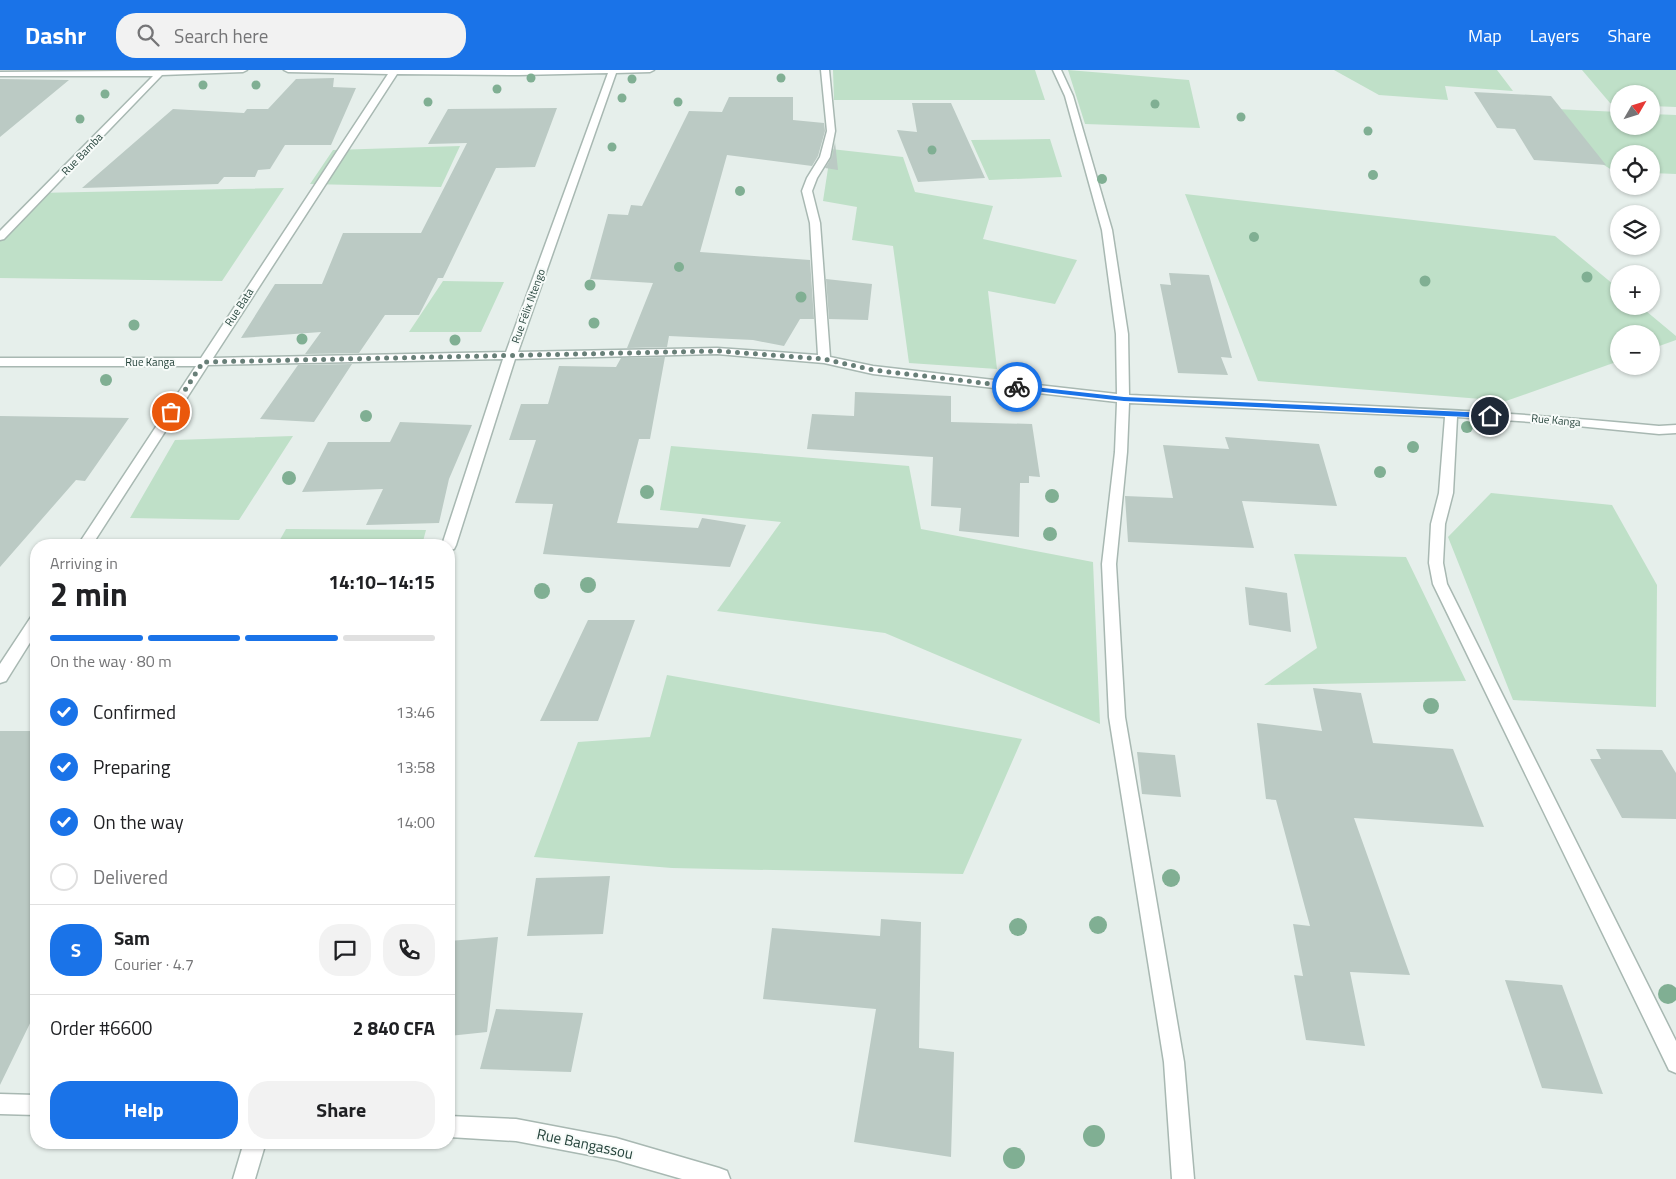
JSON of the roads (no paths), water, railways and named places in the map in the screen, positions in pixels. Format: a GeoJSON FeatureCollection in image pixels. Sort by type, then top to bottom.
{"type":"FeatureCollection","features":[{"type":"Feature","properties":{"kind":"street"},"geometry":{"type":"LineString","coordinates":[[0,74],[243,70]]}},
{"type":"Feature","properties":{"kind":"street"},"geometry":{"type":"LineString","coordinates":[[288,70],[650,70]]}},
{"type":"Feature","properties":{"kind":"street"},"geometry":{"type":"LineString","coordinates":[[824,359],[815,223],[807,191],[825,156],[831,132],[825,70]]}},
{"type":"Feature","properties":{"kind":"street"},"geometry":{"type":"LineString","coordinates":[[1057,70],[1069,96],[1107,230],[1122,334],[1124,399],[1121,452],[1109,564],[1117,716],[1174,1062],[1183,1179]]}},
{"type":"Feature","properties":{"kind":"street","name":"Rue Bata"},"geometry":{"type":"LineString","coordinates":[[89,539],[394,71]]}},
{"type":"Feature","properties":{"kind":"street","name":"Rue Félix Ntengo"},"geometry":{"type":"LineString","coordinates":[[451,539],[510,357],[613,71]]}},
{"type":"Feature","properties":{"kind":"street","name":"Rue Bamba"},"geometry":{"type":"LineString","coordinates":[[0,237],[162,72]]}},
{"type":"Feature","properties":{"kind":"street","name":"Rue Kanga"},"geometry":{"type":"LineString","coordinates":[[0,362],[203,362],[510,357],[718,351],[824,359],[873,370],[1124,399],[1451,413],[1547,419],[1659,430],[1676,429]]}},
{"type":"Feature","properties":{"kind":"street"},"geometry":{"type":"LineString","coordinates":[[1451,413],[1446,493],[1438,524],[1436,563],[1440,584],[1676,1063]]}},
{"type":"Feature","properties":{"kind":"street"},"geometry":{"type":"LineString","coordinates":[[0,677],[30,630]]}},
{"type":"Feature","properties":{"kind":"street"},"geometry":{"type":"LineString","coordinates":[[0,1104],[30,1105]]}},
{"type":"Feature","properties":{"kind":"street","name":"Rue Bangassou"},"geometry":{"type":"LineString","coordinates":[[455,1126],[516,1130],[597,1146],[719,1179]]}},
{"type":"Feature","properties":{"kind":"street"},"geometry":{"type":"LineString","coordinates":[[244,1179],[253,1149]]}}]}
